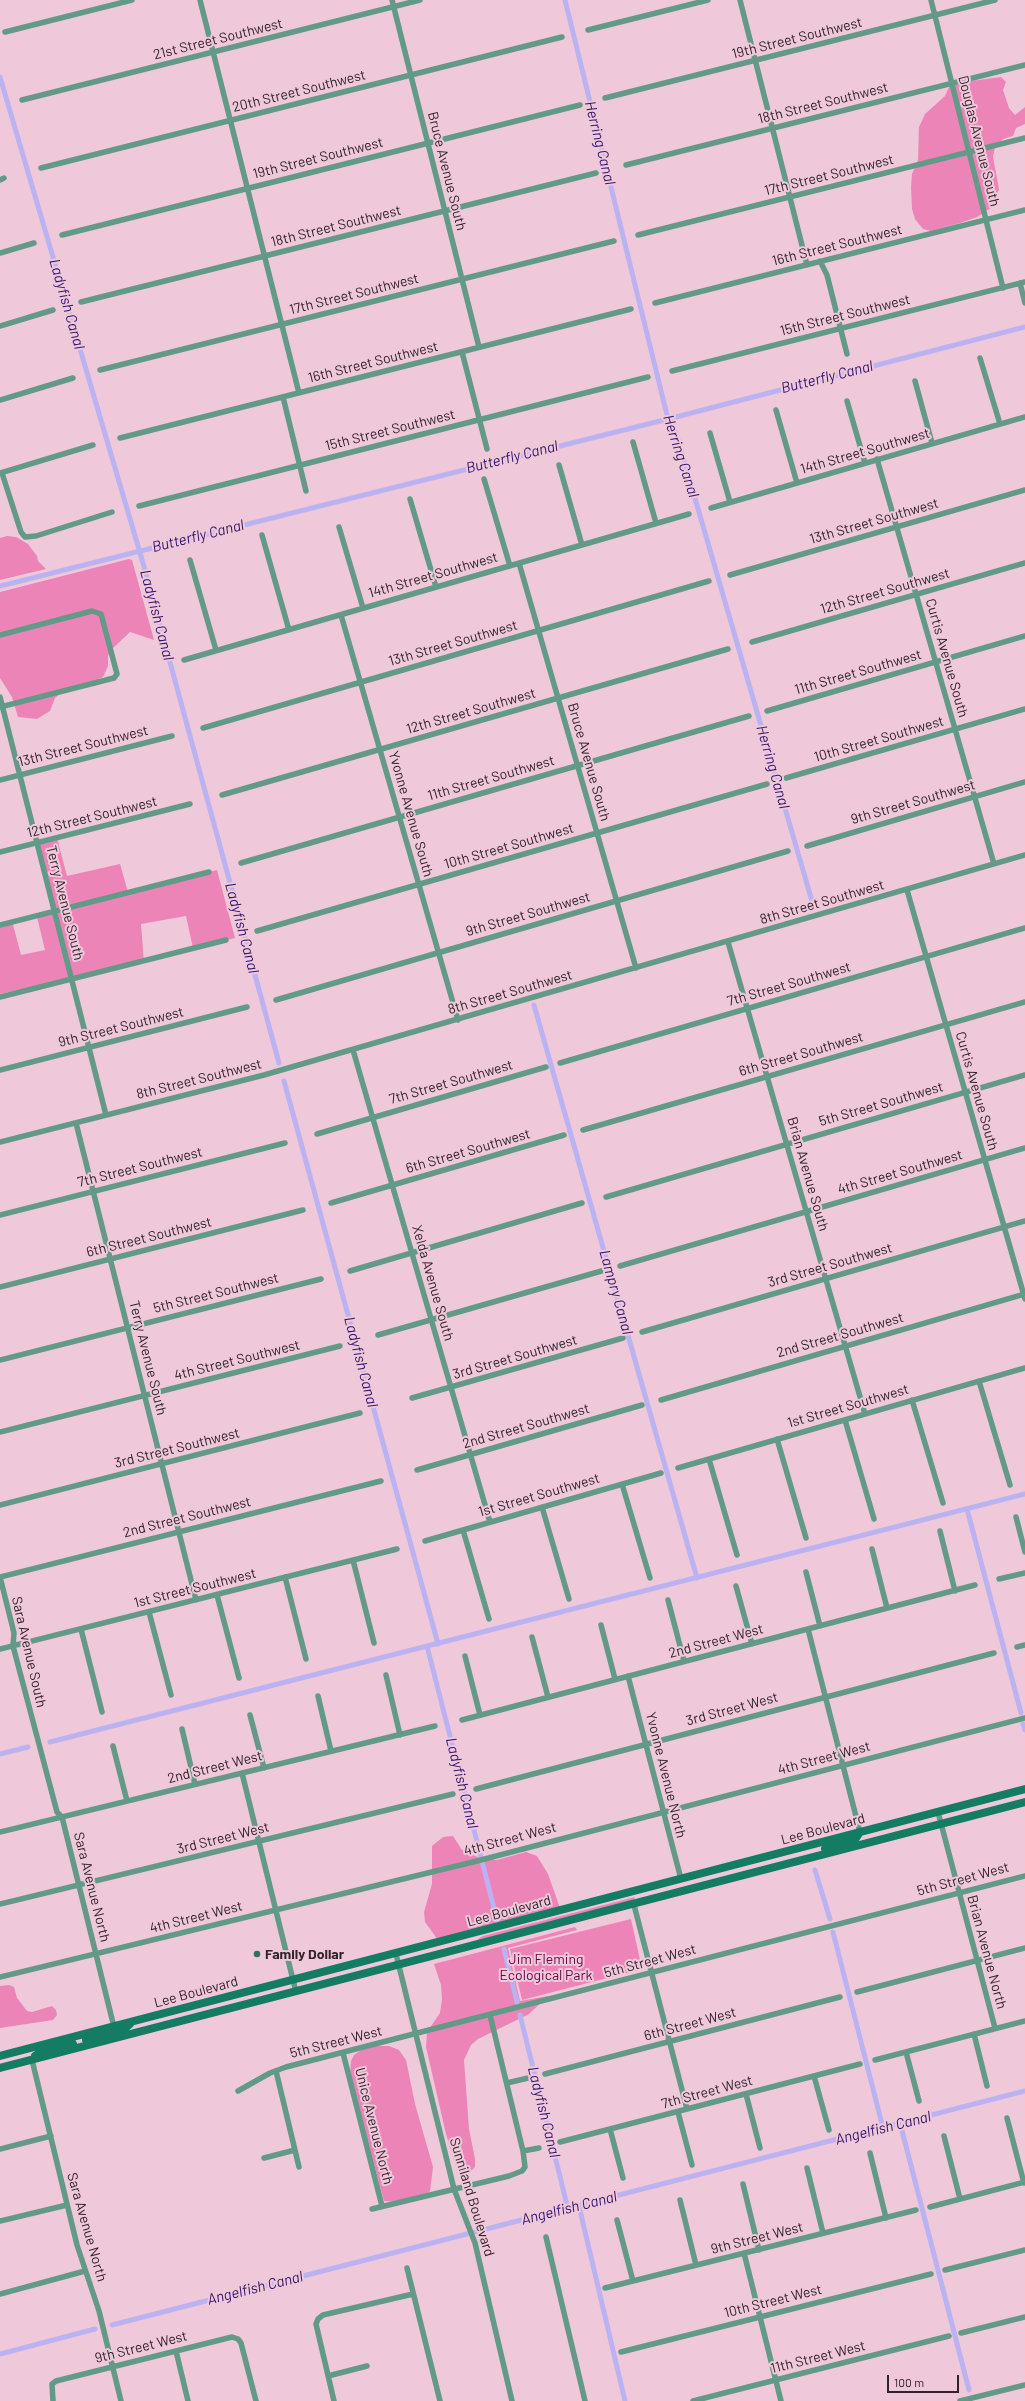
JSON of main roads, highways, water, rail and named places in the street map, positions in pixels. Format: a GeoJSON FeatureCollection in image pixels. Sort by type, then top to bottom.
{"type":"FeatureCollection","features":[{"type":"Feature","properties":{"kind":"main road","name":"Lee Boulevard"},"geometry":{"type":"LineString","coordinates":[[0,2056],[293,1981],[1025,1789]]}},
{"type":"Feature","properties":{"kind":"main road","name":"Lee Boulevard"},"geometry":{"type":"LineString","coordinates":[[0,2068],[399,1966],[1025,1802]]}},
{"type":"Feature","properties":{"kind":"main road"},"geometry":{"type":"LineString","coordinates":[[787,1865],[790,1858],[854,1841],[860,1832]]}},
{"type":"Feature","properties":{"kind":"main road"},"geometry":{"type":"LineString","coordinates":[[634,1905],[640,1898],[699,1882],[711,1871]]}},
{"type":"Feature","properties":{"kind":"main road"},"geometry":{"type":"LineString","coordinates":[[32,2060],[35,2055],[43,2051],[122,2031],[132,2022]]}},
{"type":"Feature","properties":{"kind":"waterway","name":"Herring Canal"},"geometry":{"type":"LineString","coordinates":[[565,0],[668,419],[676,433],[814,908]]}},
{"type":"Feature","properties":{"kind":"waterway","name":"Ladyfish Canal"},"geometry":{"type":"LineString","coordinates":[[0,77],[143,563],[279,1063]]}},
{"type":"Feature","properties":{"kind":"waterway","name":"Butterfly Canal"},"geometry":{"type":"LineString","coordinates":[[0,586],[668,419],[1025,327]]}},
{"type":"Feature","properties":{"kind":"waterway","name":"Lampry Canal"},"geometry":{"type":"LineString","coordinates":[[534,1005],[697,1578]]}},
{"type":"Feature","properties":{"kind":"waterway","name":"Ladyfish Canal"},"geometry":{"type":"LineString","coordinates":[[284,1081],[438,1644]]}},
{"type":"Feature","properties":{"kind":"waterway"},"geometry":{"type":"LineString","coordinates":[[50,1742],[1025,1494]]}},
{"type":"Feature","properties":{"kind":"waterway"},"geometry":{"type":"LineString","coordinates":[[967,1509],[1021,1713]]}},
{"type":"Feature","properties":{"kind":"waterway","name":"Ladyfish Canal"},"geometry":{"type":"LineString","coordinates":[[427,1646],[497,1920]]}},
{"type":"Feature","properties":{"kind":"waterway"},"geometry":{"type":"LineString","coordinates":[[1023,1724],[1025,1730]]}},
{"type":"Feature","properties":{"kind":"waterway"},"geometry":{"type":"LineString","coordinates":[[0,1754],[28,1747]]}},
{"type":"Feature","properties":{"kind":"waterway"},"geometry":{"type":"LineString","coordinates":[[815,1870],[830,1919]]}},
{"type":"Feature","properties":{"kind":"waterway"},"geometry":{"type":"LineString","coordinates":[[833,1932],[883,2128]]}},
{"type":"Feature","properties":{"kind":"waterway","name":"Ladyfish Canal"},"geometry":{"type":"LineString","coordinates":[[504,1949],[517,2002]]}},
{"type":"Feature","properties":{"kind":"waterway","name":"Ladyfish Canal"},"geometry":{"type":"LineString","coordinates":[[520,2015],[568,2209]]}},
{"type":"Feature","properties":{"kind":"waterway","name":"Angelfish Canal"},"geometry":{"type":"LineString","coordinates":[[112,2325],[1025,2091]]}},
{"type":"Feature","properties":{"kind":"waterway"},"geometry":{"type":"LineString","coordinates":[[900,2123],[969,2390]]}},
{"type":"Feature","properties":{"kind":"waterway"},"geometry":{"type":"LineString","coordinates":[[579,2206],[625,2401]]}},
{"type":"Feature","properties":{"kind":"waterway","name":"Angelfish Canal"},"geometry":{"type":"LineString","coordinates":[[0,2354],[95,2329]]}},
{"type":"Feature","properties":{"kind":"place","name":"Family Dollar"},"geometry":{"type":"Point","coordinates":[257,1954]}},
{"type":"Feature","properties":{"kind":"park label","name":"Jim Fleming Ecological Park"},"geometry":{"type":"Point","coordinates":[546,1968]}}]}
